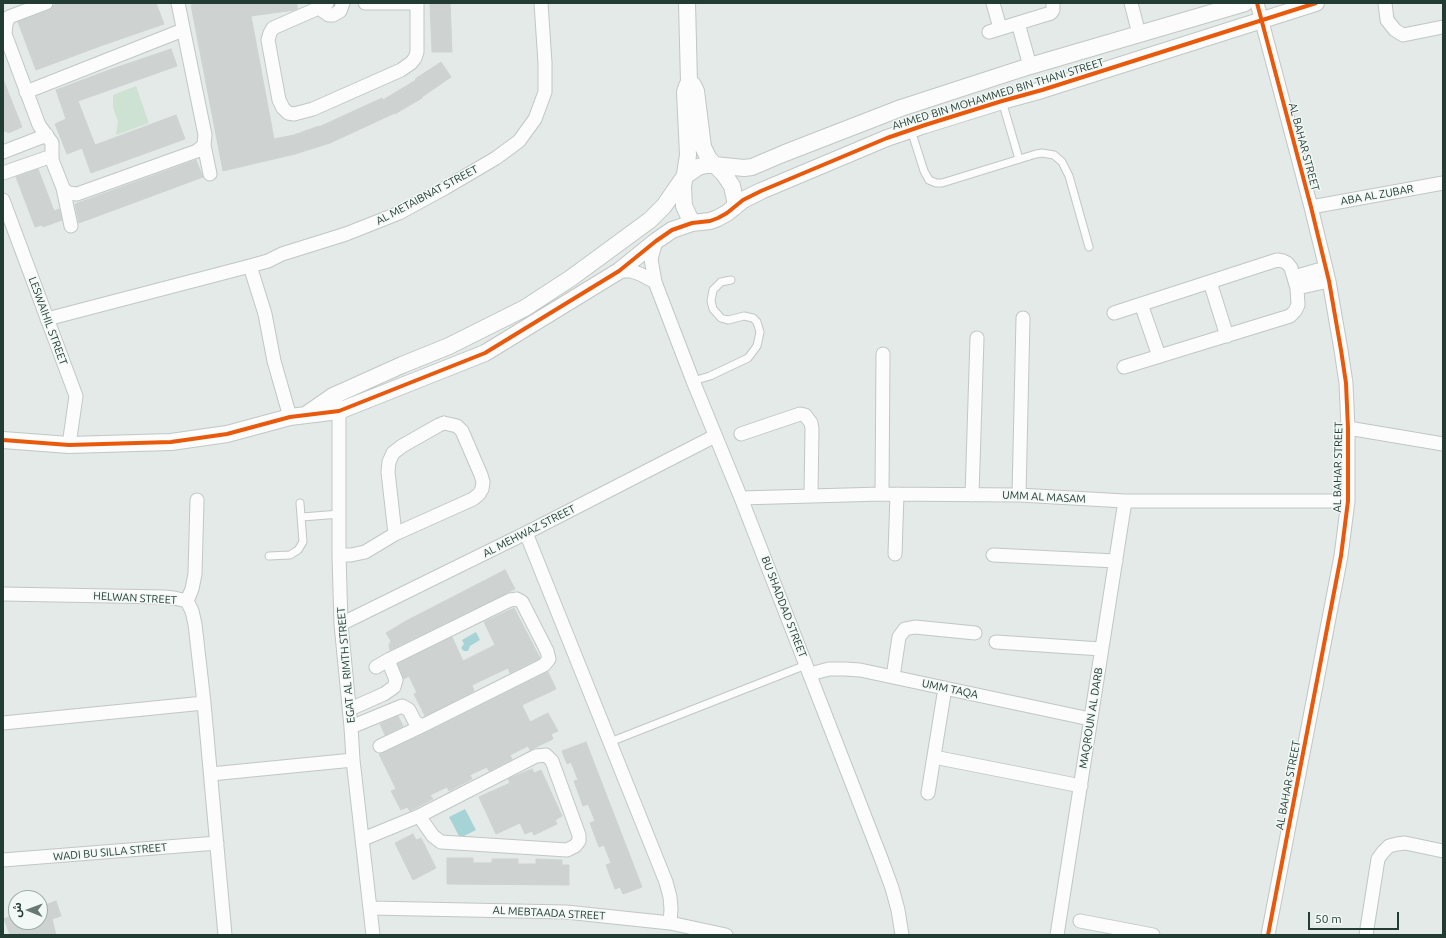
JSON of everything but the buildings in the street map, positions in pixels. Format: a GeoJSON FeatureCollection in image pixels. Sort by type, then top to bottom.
{"type":"FeatureCollection","features":[{"type":"Feature","properties":{"kind":"street"},"geometry":{"type":"LineString","coordinates":[[46,3],[6,18],[5,34],[38,125],[52,143],[53,164],[63,188],[71,226]]}},
{"type":"Feature","properties":{"kind":"street"},"geometry":{"type":"LineString","coordinates":[[178,3],[205,135],[204,145],[210,174]]}},
{"type":"Feature","properties":{"kind":"street"},"geometry":{"type":"LineString","coordinates":[[343,3],[340,12],[333,15],[326,13],[323,4],[273,28],[270,33],[268,40],[279,100],[283,108],[288,113],[294,114],[313,109],[401,70],[415,58],[417,52],[417,3],[365,3]]}},
{"type":"Feature","properties":{"kind":"street","name":"AL METAIBNAT STREET"},"geometry":{"type":"LineString","coordinates":[[47,319],[268,261],[282,254],[346,234],[399,213],[458,181],[496,158],[519,142],[536,119],[545,92],[545,63],[541,3]]}},
{"type":"Feature","properties":{"kind":"street"},"geometry":{"type":"LineString","coordinates":[[686,3],[690,82],[696,92],[703,147],[705,153],[714,165],[724,174],[732,186],[735,207]]}},
{"type":"Feature","properties":{"kind":"street"},"geometry":{"type":"LineString","coordinates":[[993,3],[995,30],[1051,13],[1053,10],[1053,3]]}},
{"type":"Feature","properties":{"kind":"street"},"geometry":{"type":"LineString","coordinates":[[1130,3],[1139,34]]}},
{"type":"Feature","properties":{"kind":"street","name":"AHMED BIN MOHAMMED BIN THANI STREET"},"geometry":{"type":"LineString","coordinates":[[306,415],[333,396],[402,365],[450,346],[525,308],[571,278],[650,220],[664,206],[684,177],[698,167],[714,165],[744,168],[760,164],[901,108],[1030,66],[1245,3]]}},
{"type":"Feature","properties":{"kind":"street","name":"AL BAHAR STREET"},"geometry":{"type":"LineString","coordinates":[[1257,3],[1311,206],[1328,281],[1342,350],[1346,383],[1348,428],[1348,501],[1336,589],[1268,935]]}},
{"type":"Feature","properties":{"kind":"street","name":"AHMED BIN MOHAMMED BIN THANI STREET"},"geometry":{"type":"LineString","coordinates":[[3,440],[69,445],[171,442],[228,434],[290,417],[339,411],[485,353],[619,271],[672,230],[718,218],[743,200],[761,191],[887,138],[1002,100],[1042,90],[1316,3]]}},
{"type":"Feature","properties":{"kind":"street"},"geometry":{"type":"LineString","coordinates":[[1385,3],[1387,20],[1395,30],[1403,35],[1443,27]]}},
{"type":"Feature","properties":{"kind":"street"},"geometry":{"type":"LineString","coordinates":[[1018,23],[1030,66]]}},
{"type":"Feature","properties":{"kind":"street"},"geometry":{"type":"LineString","coordinates":[[26,92],[183,30]]}},
{"type":"Feature","properties":{"kind":"street"},"geometry":{"type":"LineString","coordinates":[[690,82],[685,92],[688,155],[684,177],[683,196],[686,210],[692,224]]}},
{"type":"Feature","properties":{"kind":"street"},"geometry":{"type":"LineString","coordinates":[[3,152],[47,135]]}},
{"type":"Feature","properties":{"kind":"street"},"geometry":{"type":"LineString","coordinates":[[63,188],[68,193],[77,194],[197,151],[204,145]]}},
{"type":"Feature","properties":{"kind":"street"},"geometry":{"type":"LineString","coordinates":[[3,173],[52,156]]}},
{"type":"Feature","properties":{"kind":"street","name":"ABA AL ZUBAR"},"geometry":{"type":"LineString","coordinates":[[1311,206],[1443,183]]}},
{"type":"Feature","properties":{"kind":"street","name":"LESWAIHIL STREET"},"geometry":{"type":"LineString","coordinates":[[3,200],[76,396],[69,445]]}},
{"type":"Feature","properties":{"kind":"street","name":"BU SHADDAD STREET"},"geometry":{"type":"LineString","coordinates":[[656,241],[651,259],[656,282],[692,381],[741,498],[892,888],[898,910],[902,935]]}},
{"type":"Feature","properties":{"kind":"street"},"geometry":{"type":"LineString","coordinates":[[1114,313],[1277,260],[1287,263],[1291,268],[1296,283],[1298,305],[1290,316],[1124,366]]}},
{"type":"Feature","properties":{"kind":"street"},"geometry":{"type":"LineString","coordinates":[[250,266],[265,314],[274,361],[290,417]]}},
{"type":"Feature","properties":{"kind":"street"},"geometry":{"type":"LineString","coordinates":[[1296,283],[1325,268]]}},
{"type":"Feature","properties":{"kind":"street"},"geometry":{"type":"LineString","coordinates":[[619,271],[631,271],[656,282]]}},
{"type":"Feature","properties":{"kind":"street"},"geometry":{"type":"LineString","coordinates":[[1296,283],[1328,281]]}},
{"type":"Feature","properties":{"kind":"street"},"geometry":{"type":"LineString","coordinates":[[1210,282],[1227,336]]}},
{"type":"Feature","properties":{"kind":"street"},"geometry":{"type":"LineString","coordinates":[[1141,304],[1158,356]]}},
{"type":"Feature","properties":{"kind":"street"},"geometry":{"type":"LineString","coordinates":[[1019,495],[1023,318]]}},
{"type":"Feature","properties":{"kind":"street"},"geometry":{"type":"LineString","coordinates":[[972,495],[977,338]]}},
{"type":"Feature","properties":{"kind":"street"},"geometry":{"type":"LineString","coordinates":[[882,494],[883,354]]}},
{"type":"Feature","properties":{"kind":"street","name":"EGAT AL RIMTH STREET"},"geometry":{"type":"LineString","coordinates":[[333,396],[339,411],[339,555],[341,624],[352,727],[353,760],[373,935]]}},
{"type":"Feature","properties":{"kind":"street"},"geometry":{"type":"LineString","coordinates":[[741,434],[800,414],[805,415],[811,423],[812,429],[811,495]]}},
{"type":"Feature","properties":{"kind":"street"},"geometry":{"type":"LineString","coordinates":[[339,555],[351,555],[365,552],[396,534],[473,499],[479,494],[482,489],[483,482],[481,475],[462,431],[457,426],[444,423],[439,425],[393,452],[389,462],[388,472],[396,534]]}},
{"type":"Feature","properties":{"kind":"street"},"geometry":{"type":"LineString","coordinates":[[1348,428],[1443,444]]}},
{"type":"Feature","properties":{"kind":"street","name":"AL MEHWAZ STREET"},"geometry":{"type":"LineString","coordinates":[[341,624],[526,533],[715,436]]}},
{"type":"Feature","properties":{"kind":"street"},"geometry":{"type":"LineString","coordinates":[[895,554],[897,494]]}},
{"type":"Feature","properties":{"kind":"street","name":"UMM AL MASAM"},"geometry":{"type":"LineString","coordinates":[[741,498],[811,495],[897,494],[1019,495],[1125,501],[1348,501]]}},
{"type":"Feature","properties":{"kind":"street"},"geometry":{"type":"LineString","coordinates":[[187,601],[192,589],[195,574],[197,500]]}},
{"type":"Feature","properties":{"kind":"street","name":"MAQROUN AL DARB"},"geometry":{"type":"LineString","coordinates":[[1057,935],[1125,501]]}},
{"type":"Feature","properties":{"kind":"street"},"geometry":{"type":"LineString","coordinates":[[526,533],[666,882],[670,897],[670,923]]}},
{"type":"Feature","properties":{"kind":"street"},"geometry":{"type":"LineString","coordinates":[[993,555],[1116,561]]}},
{"type":"Feature","properties":{"kind":"street","name":"HELWAN STREET"},"geometry":{"type":"LineString","coordinates":[[3,594],[164,597],[187,601],[192,611],[195,624],[204,703],[225,935]]}},
{"type":"Feature","properties":{"kind":"street"},"geometry":{"type":"LineString","coordinates":[[376,667],[510,600],[517,599],[522,602],[547,651],[549,659],[544,665],[380,746]]}},
{"type":"Feature","properties":{"kind":"street"},"geometry":{"type":"LineString","coordinates":[[894,677],[899,637],[905,629],[915,627],[976,633]]}},
{"type":"Feature","properties":{"kind":"street"},"geometry":{"type":"LineString","coordinates":[[996,642],[1102,650]]}},
{"type":"Feature","properties":{"kind":"street"},"geometry":{"type":"LineString","coordinates":[[350,709],[384,694],[394,687],[396,680],[390,665],[390,659]]}},
{"type":"Feature","properties":{"kind":"street","name":"UMM TAQA"},"geometry":{"type":"LineString","coordinates":[[808,670],[860,670],[1090,719]]}},
{"type":"Feature","properties":{"kind":"street"},"geometry":{"type":"LineString","coordinates":[[928,793],[945,688]]}},
{"type":"Feature","properties":{"kind":"street"},"geometry":{"type":"LineString","coordinates":[[3,723],[204,703]]}},
{"type":"Feature","properties":{"kind":"street"},"geometry":{"type":"LineString","coordinates":[[352,727],[402,706],[409,710],[415,722],[422,726]]}},
{"type":"Feature","properties":{"kind":"street"},"geometry":{"type":"LineString","coordinates":[[363,839],[419,816],[536,756],[546,755],[552,761],[579,835],[579,841],[575,846],[567,850],[441,842],[433,836],[419,816]]}},
{"type":"Feature","properties":{"kind":"street"},"geometry":{"type":"LineString","coordinates":[[934,757],[1081,786]]}},
{"type":"Feature","properties":{"kind":"street"},"geometry":{"type":"LineString","coordinates":[[211,774],[353,760]]}},
{"type":"Feature","properties":{"kind":"street","name":"WADI BU SILLA STREET"},"geometry":{"type":"LineString","coordinates":[[3,860],[217,843]]}},
{"type":"Feature","properties":{"kind":"street"},"geometry":{"type":"LineString","coordinates":[[1366,935],[1378,859],[1383,852],[1389,846],[1405,843],[1443,851]]}},
{"type":"Feature","properties":{"kind":"street","name":"AL MEBTAADA STREET"},"geometry":{"type":"LineString","coordinates":[[370,908],[566,912],[670,923],[726,935]]}},
{"type":"Feature","properties":{"kind":"street"},"geometry":{"type":"LineString","coordinates":[[1080,921],[1114,931],[1153,935]]}},
{"type":"Feature","properties":{"kind":"lane"},"geometry":{"type":"LineString","coordinates":[[1002,100],[1019,159]]}},
{"type":"Feature","properties":{"kind":"lane"},"geometry":{"type":"LineString","coordinates":[[911,130],[924,171],[929,180],[933,183],[942,183],[1036,154],[1047,153],[1054,155],[1062,162],[1069,176],[1089,246]]}},
{"type":"Feature","properties":{"kind":"lane"},"geometry":{"type":"LineString","coordinates":[[692,381],[710,376],[748,358],[757,346],[760,332],[757,322],[753,318],[744,316],[728,320],[721,318],[713,309],[711,301],[713,290],[721,282],[732,280]]}},
{"type":"Feature","properties":{"kind":"lane"},"geometry":{"type":"LineString","coordinates":[[269,556],[290,555],[298,550],[303,542],[300,502]]}},
{"type":"Feature","properties":{"kind":"lane"},"geometry":{"type":"LineString","coordinates":[[302,516],[340,514]]}},
{"type":"Feature","properties":{"kind":"lane"},"geometry":{"type":"LineString","coordinates":[[610,742],[808,670]]}},
{"type":"Feature","properties":{"kind":"green space"},"geometry":{"type":"Polygon","coordinates":[[[136,86],[149,123],[116,135],[118,121],[113,108],[113,95],[136,86]]]}},
{"type":"Feature","properties":{"kind":"water"},"geometry":{"type":"Polygon","coordinates":[[[476,632],[480,640],[470,646],[468,651],[464,651],[461,648],[464,644],[462,640],[476,632]]]}},
{"type":"Feature","properties":{"kind":"water"},"geometry":{"type":"Polygon","coordinates":[[[465,809],[476,830],[460,838],[449,817],[465,809]]]}},
{"type":"Feature","properties":{"kind":"cycle path"},"geometry":{"type":"LineString","coordinates":[[1257,3],[1329,281],[1346,383],[1348,428],[1348,501],[1341,556],[1268,935]]}},
{"type":"Feature","properties":{"kind":"cycle path"},"geometry":{"type":"LineString","coordinates":[[3,440],[69,445],[171,442],[227,434],[290,417],[339,411],[485,353],[619,271],[672,230],[692,223],[710,221],[718,218],[727,213],[743,200],[761,191],[887,138],[1316,3]]}}]}
